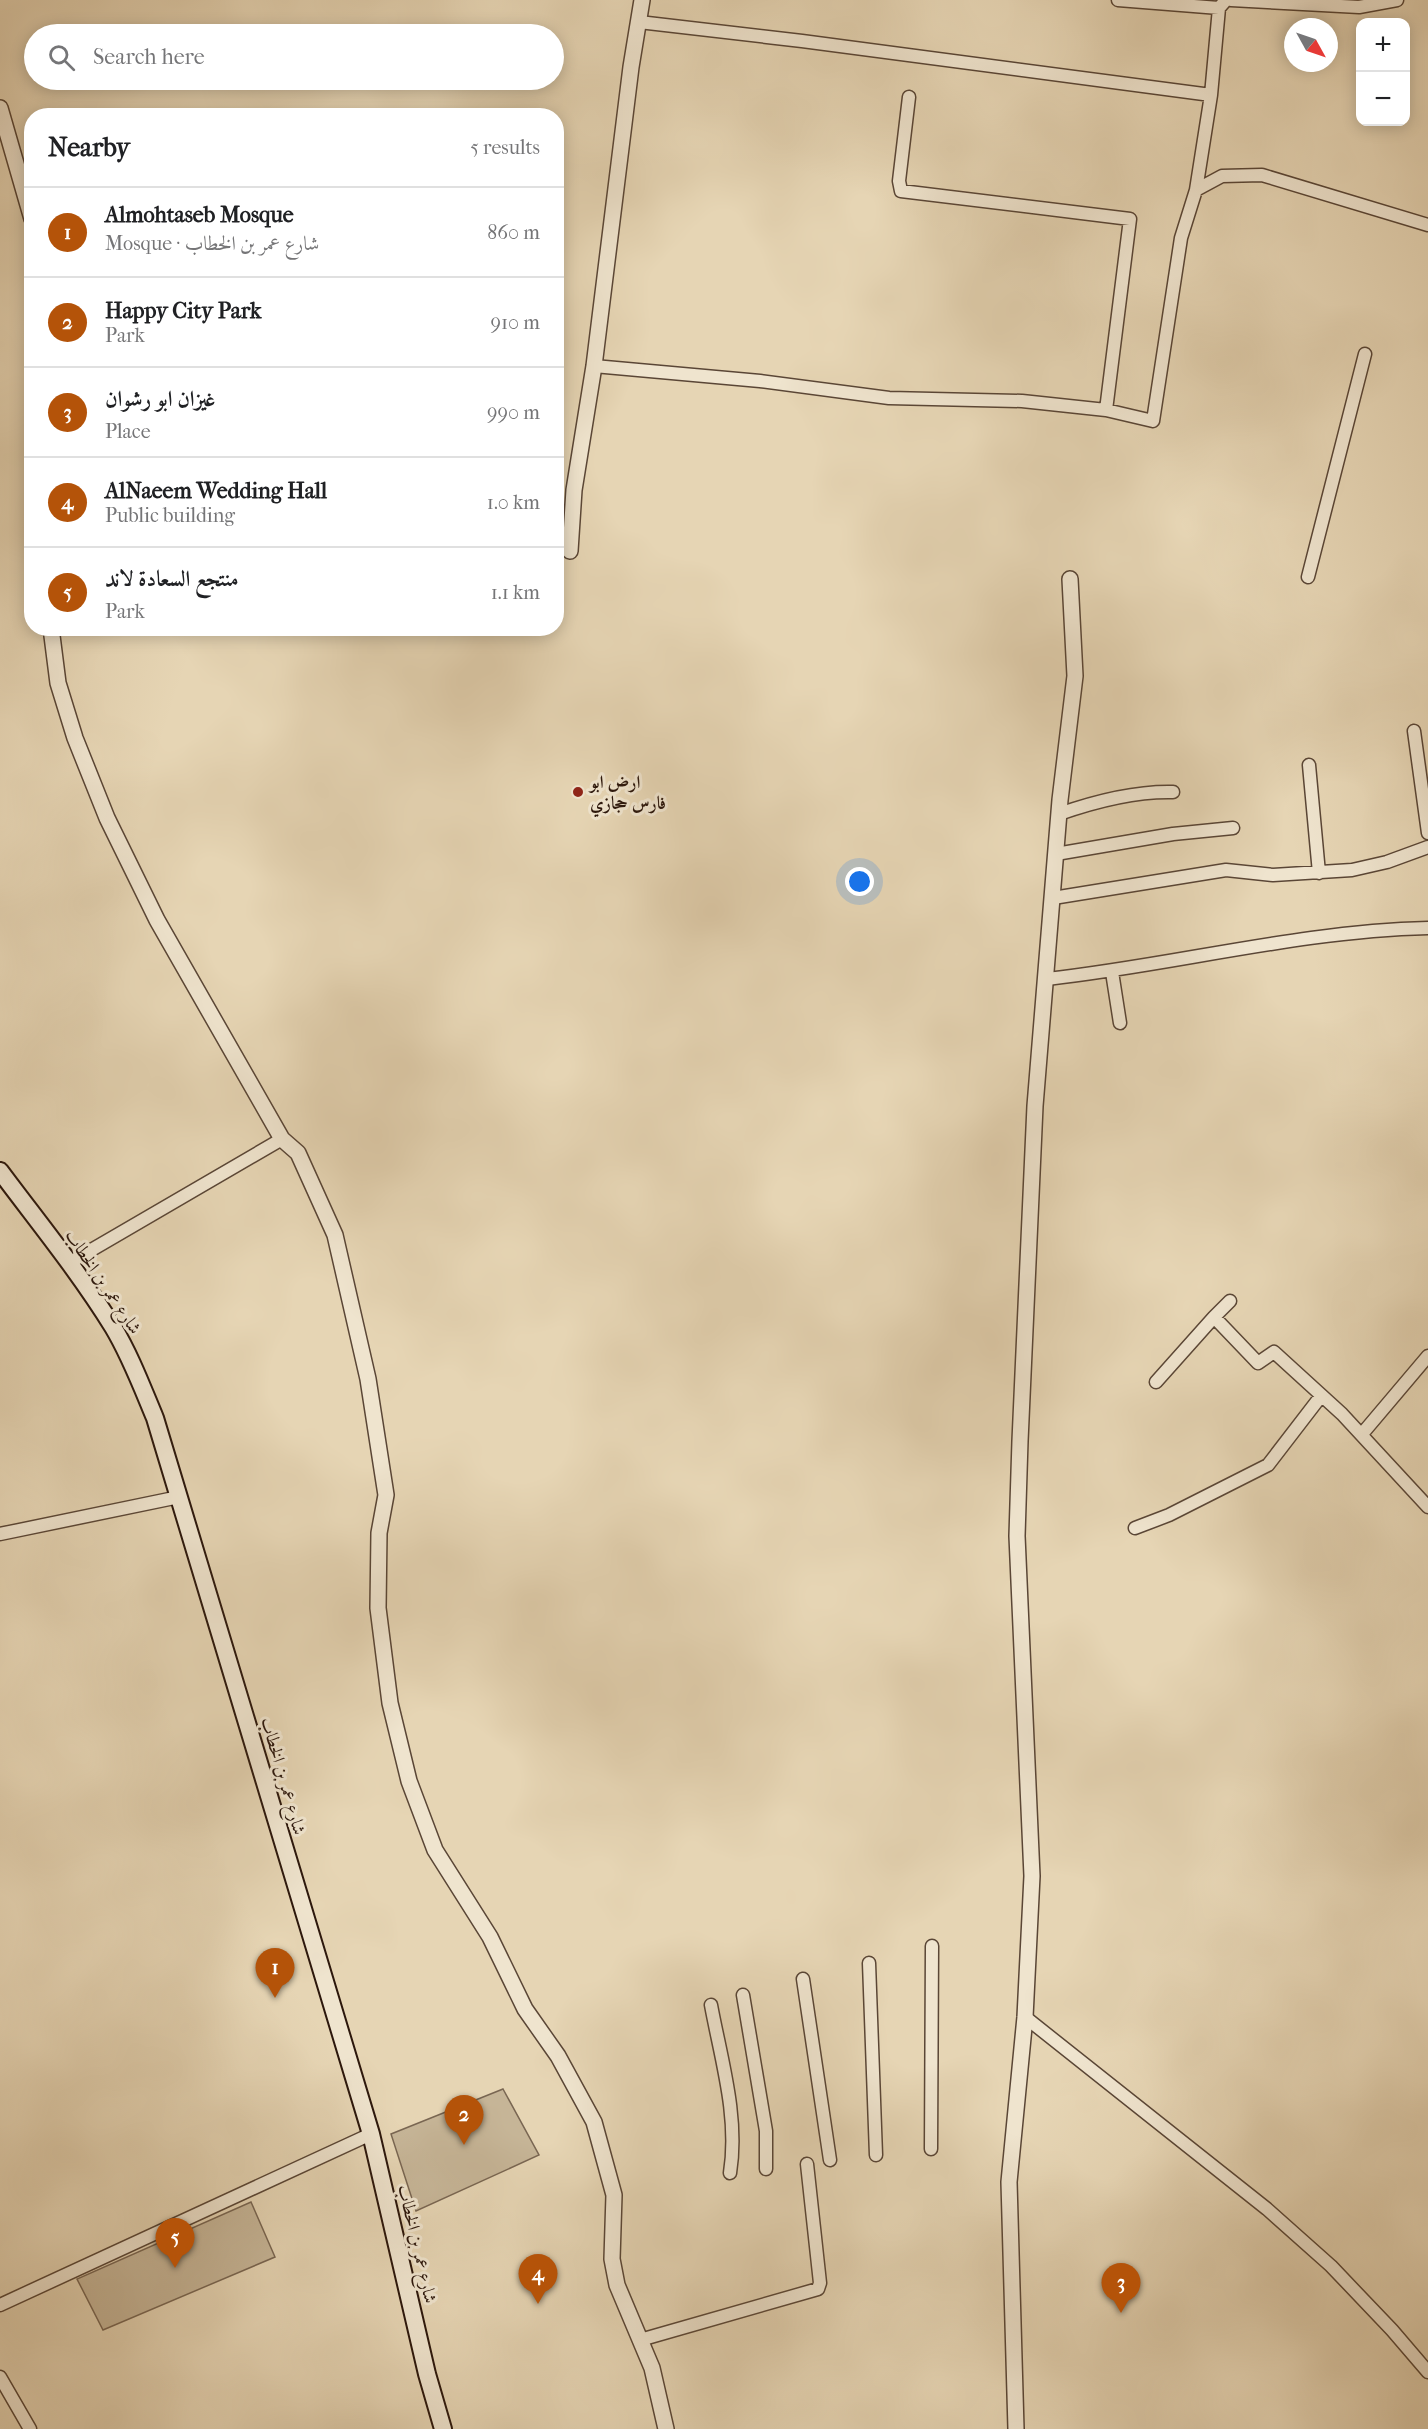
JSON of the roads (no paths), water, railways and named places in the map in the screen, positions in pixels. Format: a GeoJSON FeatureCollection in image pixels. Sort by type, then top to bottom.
{"type":"FeatureCollection","features":[{"type":"Feature","properties":{"kind":"main road","name":"شارع عمر بن الخطاب"},"geometry":{"type":"LineString","coordinates":[[0,1171],[69,1263],[113,1327],[154,1418],[371,2134],[427,2373],[443,2429]]}},
{"type":"Feature","properties":{"kind":"street"},"geometry":{"type":"LineString","coordinates":[[570,551],[574,490],[594,366],[642,0]]}},
{"type":"Feature","properties":{"kind":"street"},"geometry":{"type":"LineString","coordinates":[[594,366],[760,381],[890,398],[1023,401],[1106,410],[1153,421],[1181,238],[1196,190],[1223,4],[1118,0]]}},
{"type":"Feature","properties":{"kind":"street"},"geometry":{"type":"LineString","coordinates":[[1231,0],[1359,7],[1397,0]]}},
{"type":"Feature","properties":{"kind":"street"},"geometry":{"type":"LineString","coordinates":[[639,22],[857,48],[1210,95]]}},
{"type":"Feature","properties":{"kind":"street"},"geometry":{"type":"LineString","coordinates":[[909,97],[899,181],[901,191],[1130,219],[1106,410]]}},
{"type":"Feature","properties":{"kind":"street"},"geometry":{"type":"LineString","coordinates":[[0,108],[24,191]]}},
{"type":"Feature","properties":{"kind":"street"},"geometry":{"type":"LineString","coordinates":[[1196,190],[1222,176],[1262,175],[1428,225]]}},
{"type":"Feature","properties":{"kind":"street"},"geometry":{"type":"LineString","coordinates":[[1308,577],[1365,354]]}},
{"type":"Feature","properties":{"kind":"street"},"geometry":{"type":"LineString","coordinates":[[1016,2429],[1009,2182],[1025,2017],[1032,1876],[1017,1536],[1034,1117],[1059,814],[1075,676],[1070,579]]}},
{"type":"Feature","properties":{"kind":"street"},"geometry":{"type":"LineString","coordinates":[[52,636],[58,683],[75,738],[107,818],[158,920],[282,1139],[298,1153],[335,1235],[368,1379],[386,1494],[379,1533],[378,1608],[390,1703],[409,1781],[435,1850],[490,1937],[525,2009],[558,2055],[594,2122],[614,2195],[612,2259],[616,2285],[652,2368],[666,2429]]}},
{"type":"Feature","properties":{"kind":"street"},"geometry":{"type":"LineString","coordinates":[[1414,731],[1428,833]]}},
{"type":"Feature","properties":{"kind":"street"},"geometry":{"type":"LineString","coordinates":[[1309,765],[1319,873]]}},
{"type":"Feature","properties":{"kind":"street"},"geometry":{"type":"LineString","coordinates":[[1059,814],[1088,804],[1147,792],[1173,792]]}},
{"type":"Feature","properties":{"kind":"street"},"geometry":{"type":"LineString","coordinates":[[1056,854],[1173,834],[1233,828]]}},
{"type":"Feature","properties":{"kind":"street"},"geometry":{"type":"LineString","coordinates":[[1053,898],[1226,870],[1273,875],[1352,870],[1387,862],[1428,847]]}},
{"type":"Feature","properties":{"kind":"street"},"geometry":{"type":"LineString","coordinates":[[1047,979],[1112,972],[1359,932],[1428,928]]}},
{"type":"Feature","properties":{"kind":"street"},"geometry":{"type":"LineString","coordinates":[[1112,972],[1120,1023]]}},
{"type":"Feature","properties":{"kind":"street"},"geometry":{"type":"LineString","coordinates":[[69,1263],[282,1139]]}},
{"type":"Feature","properties":{"kind":"street"},"geometry":{"type":"LineString","coordinates":[[1156,1382],[1230,1301]]}},
{"type":"Feature","properties":{"kind":"street"},"geometry":{"type":"LineString","coordinates":[[1214,1317],[1258,1363],[1274,1352],[1362,1434],[1428,1507]]}},
{"type":"Feature","properties":{"kind":"street"},"geometry":{"type":"LineString","coordinates":[[1362,1434],[1428,1356]]}},
{"type":"Feature","properties":{"kind":"street"},"geometry":{"type":"LineString","coordinates":[[1134,1528],[1169,1515],[1268,1465],[1321,1396]]}},
{"type":"Feature","properties":{"kind":"street"},"geometry":{"type":"LineString","coordinates":[[0,1534],[179,1497]]}},
{"type":"Feature","properties":{"kind":"street"},"geometry":{"type":"LineString","coordinates":[[931,2149],[932,1946]]}},
{"type":"Feature","properties":{"kind":"street"},"geometry":{"type":"LineString","coordinates":[[869,1963],[876,2155]]}},
{"type":"Feature","properties":{"kind":"street"},"geometry":{"type":"LineString","coordinates":[[803,1979],[830,2160]]}},
{"type":"Feature","properties":{"kind":"street"},"geometry":{"type":"LineString","coordinates":[[743,1995],[766,2131],[766,2169]]}},
{"type":"Feature","properties":{"kind":"street"},"geometry":{"type":"LineString","coordinates":[[711,2005],[732,2118],[734,2150],[730,2173]]}},
{"type":"Feature","properties":{"kind":"street"},"geometry":{"type":"LineString","coordinates":[[1025,2017],[1268,2209],[1331,2266],[1428,2372]]}},
{"type":"Feature","properties":{"kind":"street"},"geometry":{"type":"LineString","coordinates":[[0,2305],[371,2134]]}},
{"type":"Feature","properties":{"kind":"street"},"geometry":{"type":"LineString","coordinates":[[640,2340],[818,2289],[820,2283],[807,2164]]}},
{"type":"Feature","properties":{"kind":"street"},"geometry":{"type":"LineString","coordinates":[[0,2378],[30,2429]]}},
{"type":"Feature","properties":{"kind":"place","name":"ارض ابو فارس حجازي"},"geometry":{"type":"Point","coordinates":[578,792]}},
{"type":"Feature","properties":{"kind":"place","name":"Almohtaseb Mosque"},"geometry":{"type":"Point","coordinates":[275,1998]}},
{"type":"Feature","properties":{"kind":"place","name":"Happy City Park"},"geometry":{"type":"Point","coordinates":[464,2145]}},
{"type":"Feature","properties":{"kind":"place","name":"منتجع السعادة لاند"},"geometry":{"type":"Point","coordinates":[175,2268]}},
{"type":"Feature","properties":{"kind":"place","name":"AlNaeem Wedding Hall"},"geometry":{"type":"Point","coordinates":[538,2304]}},
{"type":"Feature","properties":{"kind":"place","name":"غيزان ابو رشوان"},"geometry":{"type":"Point","coordinates":[1121,2313]}}]}
